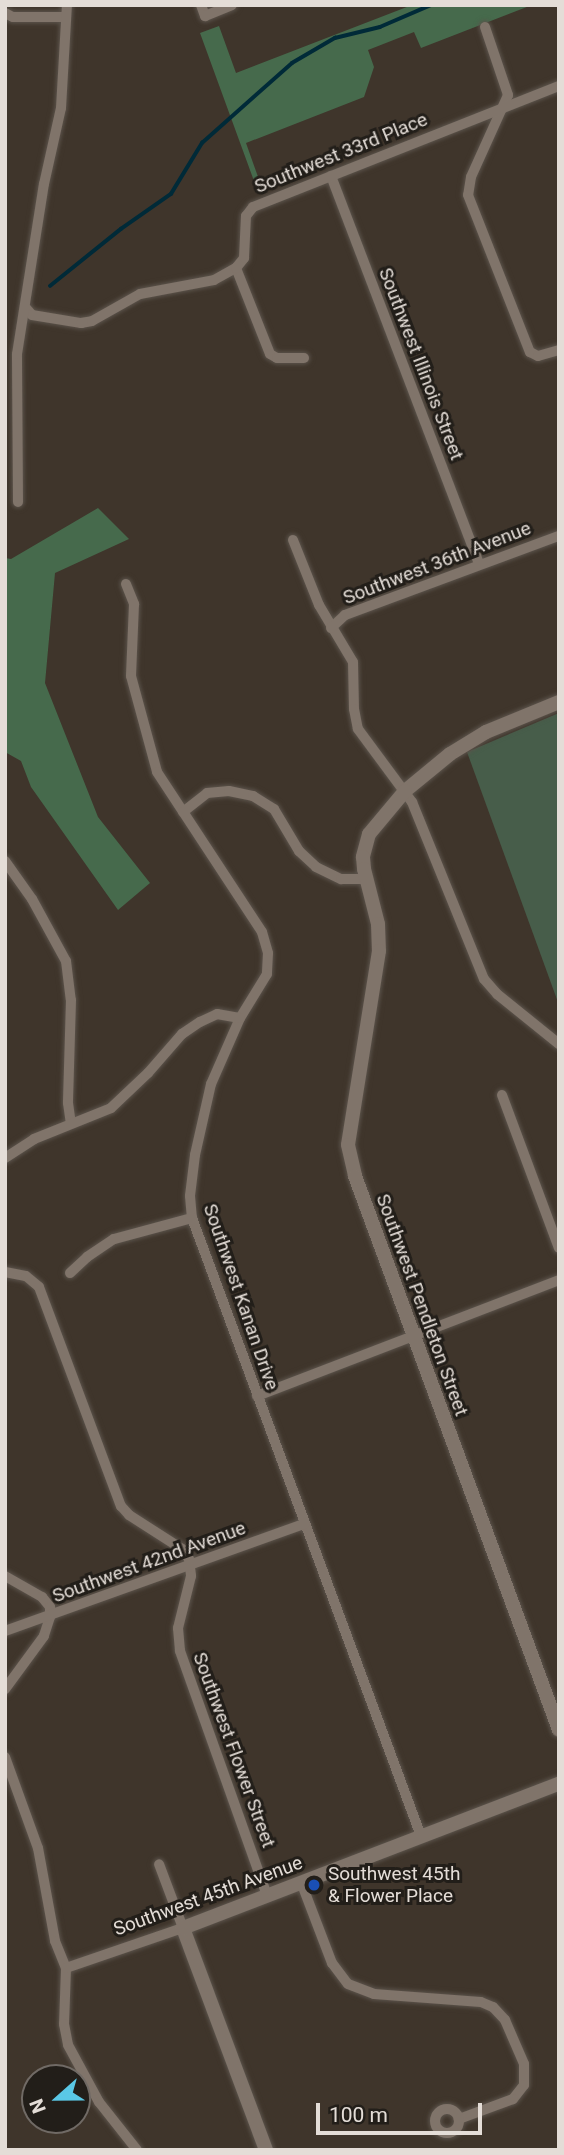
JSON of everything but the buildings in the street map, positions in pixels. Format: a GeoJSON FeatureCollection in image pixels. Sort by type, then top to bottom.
{"type":"FeatureCollection","features":[{"type":"Feature","properties":{"kind":"street"},"geometry":{"type":"LineString","coordinates":[[203,10],[232,5]]}},
{"type":"Feature","properties":{"kind":"street"},"geometry":{"type":"LineString","coordinates":[[5,13],[13,17],[66,11],[61,108],[35,239],[17,354],[18,502]]}},
{"type":"Feature","properties":{"kind":"street"},"geometry":{"type":"LineString","coordinates":[[485,27],[508,88],[503,107],[471,177],[468,195],[526,345],[534,355],[543,356],[559,350]]}},
{"type":"Feature","properties":{"kind":"street","name":"Southwest 33rd Place"},"geometry":{"type":"LineString","coordinates":[[236,268],[244,258],[246,216],[253,207],[559,86]]}},
{"type":"Feature","properties":{"kind":"street","name":"Southwest Illinois Street"},"geometry":{"type":"LineString","coordinates":[[331,176],[479,564]]}},
{"type":"Feature","properties":{"kind":"street"},"geometry":{"type":"LineString","coordinates":[[26,308],[32,315],[81,323],[92,321],[140,294],[214,280],[236,268],[270,354],[277,358],[304,358]]}},
{"type":"Feature","properties":{"kind":"street","name":"Southwest 36th Avenue"},"geometry":{"type":"LineString","coordinates":[[331,628],[345,615],[559,536]]}},
{"type":"Feature","properties":{"kind":"street"},"geometry":{"type":"LineString","coordinates":[[293,540],[331,628],[353,662],[354,709],[358,729],[412,802],[490,988],[559,1044]]}},
{"type":"Feature","properties":{"kind":"street","name":"Southwest Kanan Drive"},"geometry":{"type":"LineString","coordinates":[[126,584],[134,599],[131,668],[134,695],[156,772],[265,939],[267,974],[240,1018],[211,1084],[190,1196],[192,1218],[421,1836]]}},
{"type":"Feature","properties":{"kind":"street","name":"Southwest Pendleton Street"},"geometry":{"type":"LineString","coordinates":[[559,702],[474,739],[405,791],[369,834],[363,857],[378,924],[379,951],[351,1114],[349,1152],[413,1337],[559,1730]]}},
{"type":"Feature","properties":{"kind":"street"},"geometry":{"type":"LineString","coordinates":[[183,812],[207,793],[229,791],[253,796],[274,809],[299,851],[316,867],[341,879],[366,879]]}},
{"type":"Feature","properties":{"kind":"street"},"geometry":{"type":"LineString","coordinates":[[5,861],[39,911],[66,961],[71,1000],[68,1103],[71,1124]]}},
{"type":"Feature","properties":{"kind":"street"},"geometry":{"type":"LineString","coordinates":[[5,1158],[34,1139],[111,1108],[148,1073],[182,1034],[200,1022],[218,1014],[240,1018]]}},
{"type":"Feature","properties":{"kind":"street"},"geometry":{"type":"LineString","coordinates":[[502,1095],[559,1248]]}},
{"type":"Feature","properties":{"kind":"street"},"geometry":{"type":"LineString","coordinates":[[70,1273],[86,1257],[114,1239],[192,1218]]}},
{"type":"Feature","properties":{"kind":"street"},"geometry":{"type":"LineString","coordinates":[[5,1272],[26,1276],[39,1287],[121,1506],[129,1515],[182,1549],[190,1565]]}},
{"type":"Feature","properties":{"kind":"street"},"geometry":{"type":"LineString","coordinates":[[257,1396],[559,1280]]}},
{"type":"Feature","properties":{"kind":"street","name":"Southwest 42nd Avenue"},"geometry":{"type":"LineString","coordinates":[[5,1631],[304,1524]]}},
{"type":"Feature","properties":{"kind":"street","name":"Southwest Flower Street"},"geometry":{"type":"LineString","coordinates":[[190,1565],[189,1588],[178,1628],[180,1651],[267,1895]]}},
{"type":"Feature","properties":{"kind":"street"},"geometry":{"type":"LineString","coordinates":[[5,1576],[42,1597],[50,1607],[44,1636],[5,1689]]}},
{"type":"Feature","properties":{"kind":"street"},"geometry":{"type":"LineString","coordinates":[[5,1757],[38,1848],[55,1941],[66,1968],[64,2024],[68,2045],[99,2102],[137,2150]]}},
{"type":"Feature","properties":{"kind":"street","name":"Southwest 45th Avenue"},"geometry":{"type":"LineString","coordinates":[[66,1968],[183,1928],[559,1784]]}},
{"type":"Feature","properties":{"kind":"street"},"geometry":{"type":"LineString","coordinates":[[159,1864],[266,2150]]}},
{"type":"Feature","properties":{"kind":"street"},"geometry":{"type":"LineString","coordinates":[[301,1882],[332,1963],[348,1984],[374,1994],[472,2000],[493,2007],[505,2020],[526,2073],[524,2085],[513,2099],[459,2119]]}},
{"type":"Feature","properties":{"kind":"green space"},"geometry":{"type":"Polygon","coordinates":[[[412,5],[532,5],[421,48],[414,32],[368,50],[374,67],[364,97],[246,143],[263,191],[258,192],[200,33],[219,26],[236,73],[412,5]]]}},
{"type":"Feature","properties":{"kind":"green space"},"geometry":{"type":"Polygon","coordinates":[[[98,508],[129,539],[55,573],[45,683],[98,817],[150,883],[118,910],[31,787],[21,761],[5,752],[5,558],[11,559],[98,508]]]}},
{"type":"Feature","properties":{"kind":"green space"},"geometry":{"type":"Polygon","coordinates":[[[559,713],[559,1005],[467,752],[559,713]]]}},
{"type":"Feature","properties":{"kind":"waterway"},"geometry":{"type":"LineString","coordinates":[[50,286],[121,229],[171,194],[202,143],[292,63],[335,38],[380,27],[431,5]]}},
{"type":"Feature","properties":{"kind":"place","name":"Southwest 45th & Flower Place"},"geometry":{"type":"Point","coordinates":[314,1885]}}]}
